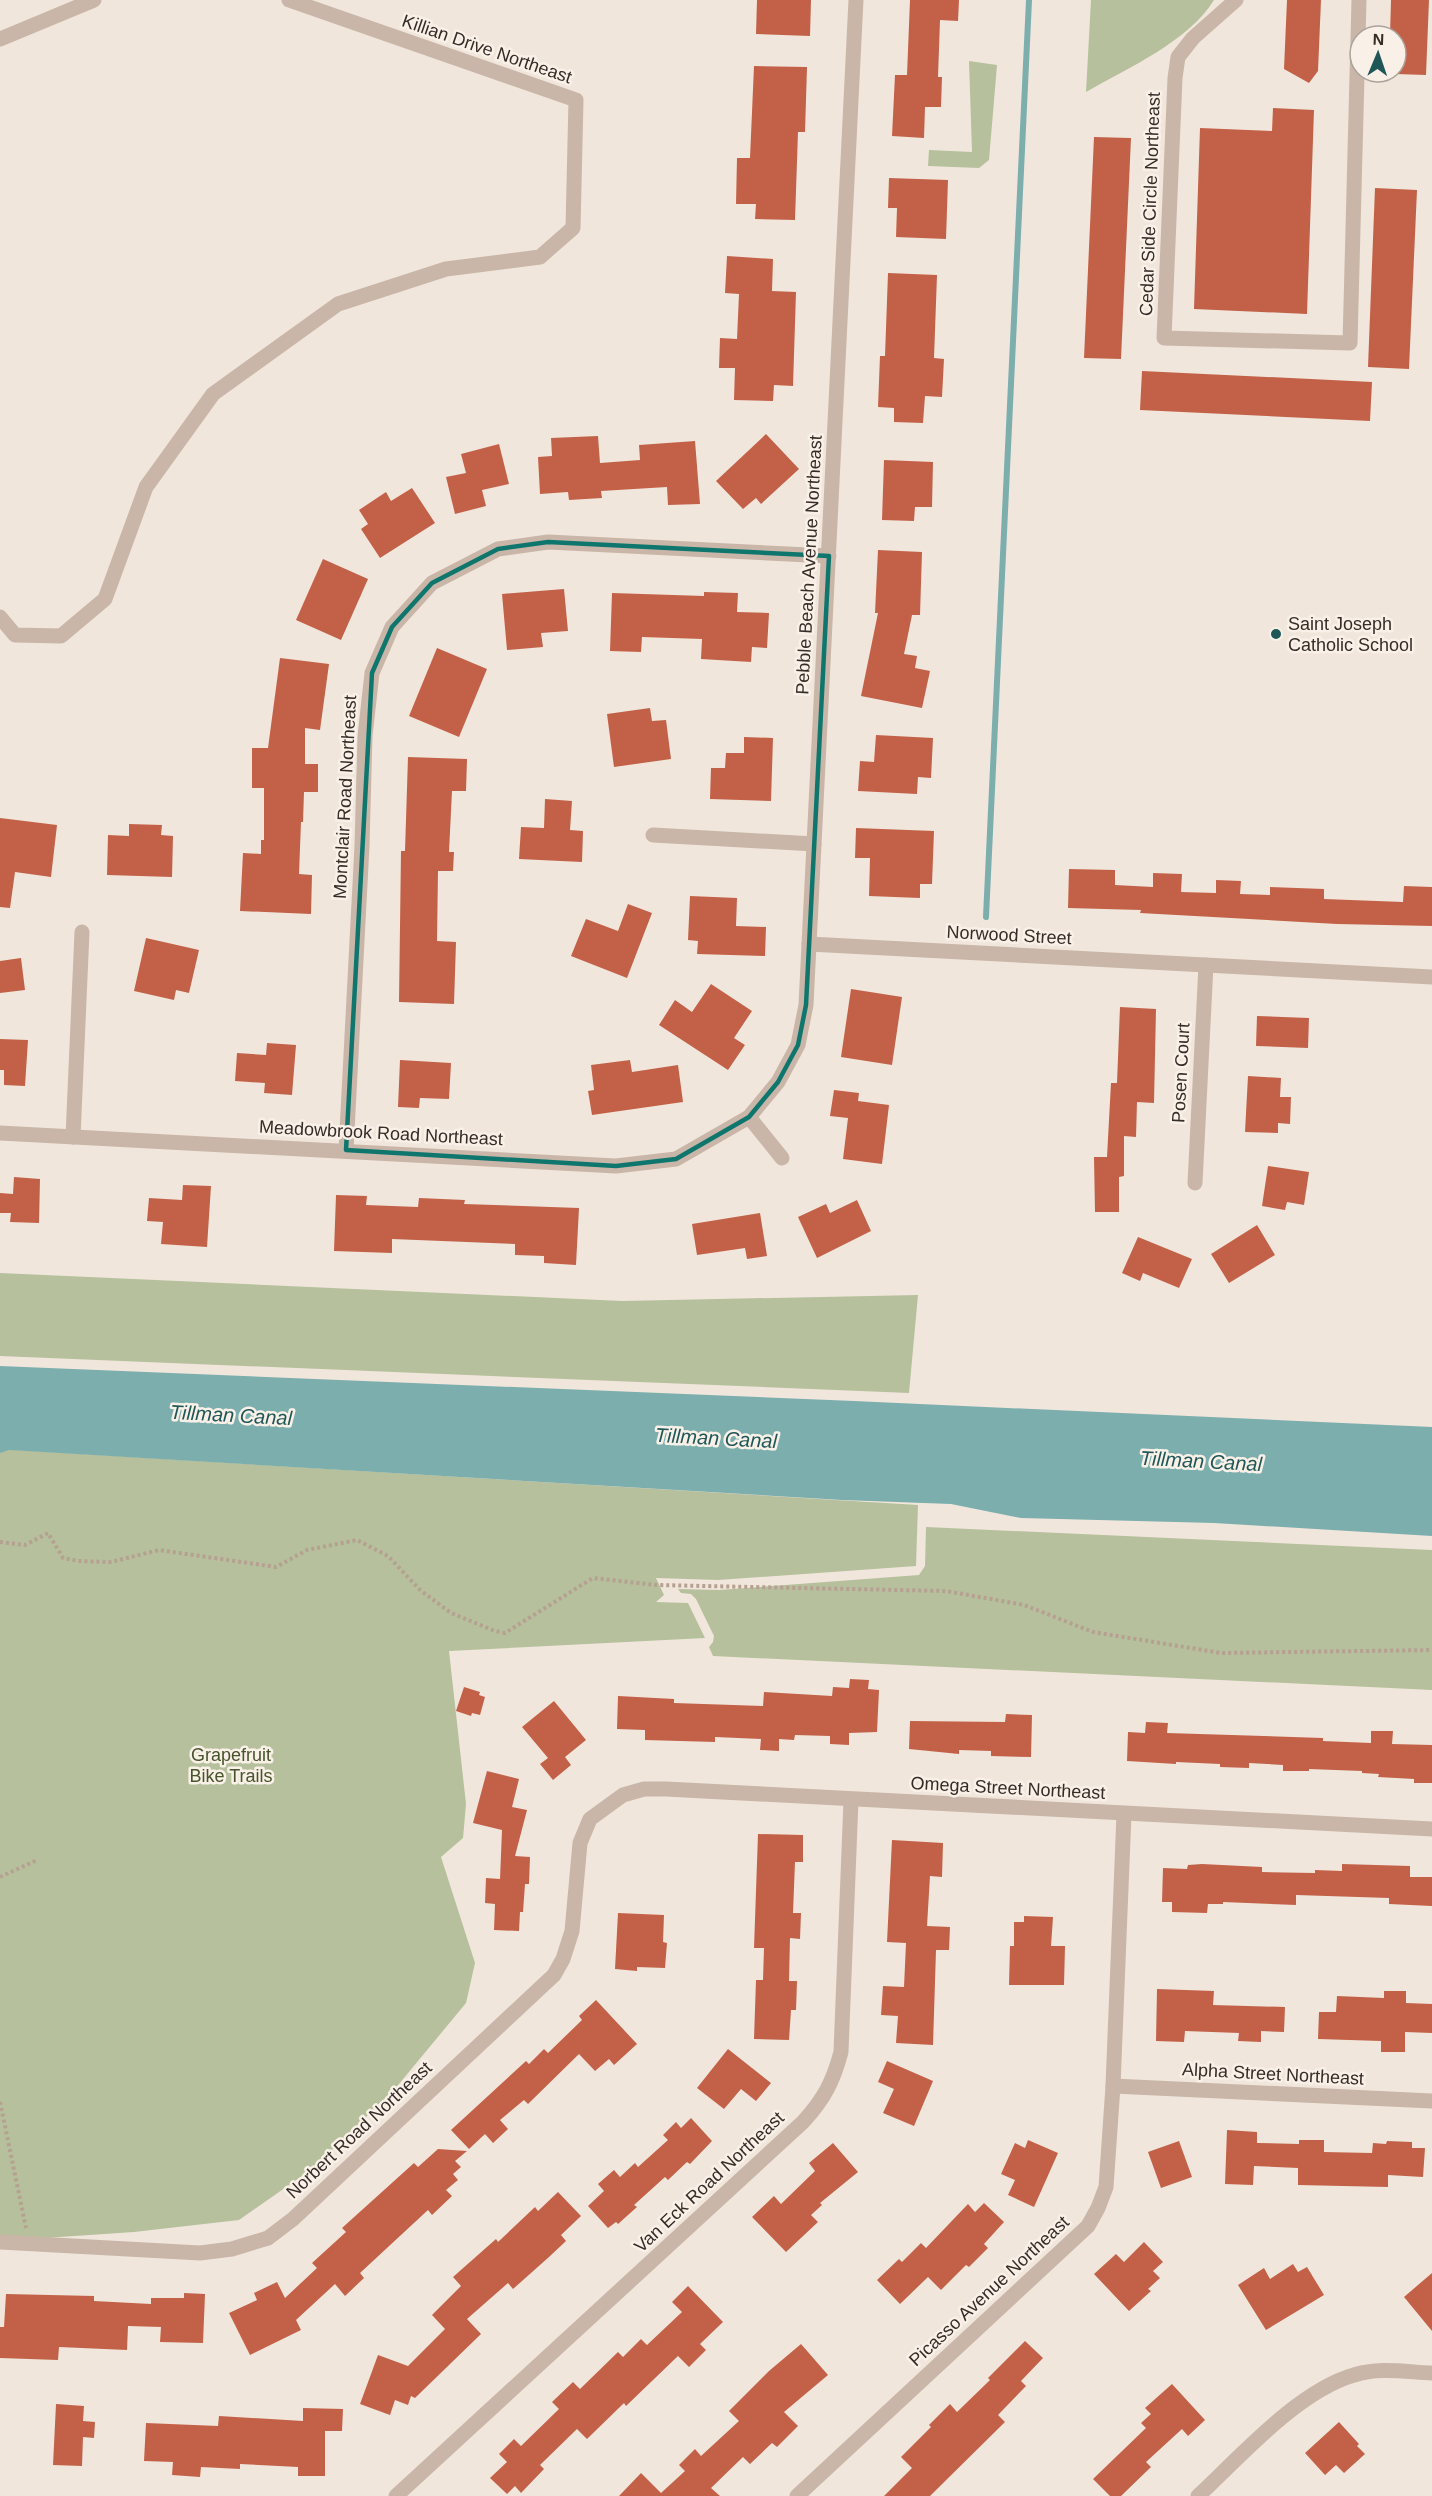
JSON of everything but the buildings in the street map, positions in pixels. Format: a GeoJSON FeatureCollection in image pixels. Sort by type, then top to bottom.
{"type":"FeatureCollection","features":[{"type":"Feature","properties":{"kind":"street"},"geometry":{"type":"LineString","coordinates":[[0,39],[94,0]]}},
{"type":"Feature","properties":{"kind":"street","name":"Killian Drive Northeast"},"geometry":{"type":"LineString","coordinates":[[0,617],[15,635],[61,636],[105,599],[146,487],[213,394],[338,304],[446,269],[540,257],[573,228],[576,100],[289,0]]}},
{"type":"Feature","properties":{"kind":"street","name":"Pebble Beach Avenue Northeast"},"geometry":{"type":"LineString","coordinates":[[749,1117],[778,1082],[798,1045],[806,1005],[856,0]]}},
{"type":"Feature","properties":{"kind":"street","name":"Cedar Side Circle Northeast"},"geometry":{"type":"LineString","coordinates":[[1236,0],[1193,38],[1178,57],[1175,78],[1164,338],[1350,343],[1359,0]]}},
{"type":"Feature","properties":{"kind":"street","name":"Montclair Road Northeast"},"geometry":{"type":"LineString","coordinates":[[346,1150],[362,846],[365,736],[372,673],[392,627],[432,583],[498,549],[548,542],[829,556]]}},
{"type":"Feature","properties":{"kind":"street"},"geometry":{"type":"LineString","coordinates":[[653,835],[814,844]]}},
{"type":"Feature","properties":{"kind":"street"},"geometry":{"type":"LineString","coordinates":[[73,1137],[82,932]]}},
{"type":"Feature","properties":{"kind":"street","name":"Norwood Street"},"geometry":{"type":"LineString","coordinates":[[809,944],[1432,977]]}},
{"type":"Feature","properties":{"kind":"street","name":"Posen Court"},"geometry":{"type":"LineString","coordinates":[[1195,1183],[1206,965]]}},
{"type":"Feature","properties":{"kind":"street"},"geometry":{"type":"LineString","coordinates":[[749,1117],[782,1158]]}},
{"type":"Feature","properties":{"kind":"street","name":"Meadowbrook Road Northeast"},"geometry":{"type":"LineString","coordinates":[[0,1133],[616,1166],[676,1159],[749,1117]]}},
{"type":"Feature","properties":{"kind":"street","name":"Omega Street Northeast"},"geometry":{"type":"LineString","coordinates":[[590,1819],[623,1795],[644,1790],[666,1789],[1432,1829]]}},
{"type":"Feature","properties":{"kind":"street","name":"Van Eck Road Northeast"},"geometry":{"type":"LineString","coordinates":[[396,2496],[803,2122],[819,2104],[834,2079],[841,2052],[851,1800]]}},
{"type":"Feature","properties":{"kind":"street","name":"Picasso Avenue Northeast"},"geometry":{"type":"LineString","coordinates":[[796,2496],[1088,2226],[1098,2208],[1106,2187],[1113,2086],[1124,1814]]}},
{"type":"Feature","properties":{"kind":"street","name":"Norbert Road Northeast"},"geometry":{"type":"LineString","coordinates":[[0,2242],[200,2253],[232,2249],[268,2238],[293,2219],[554,1975],[563,1959],[572,1931],[580,1843],[590,1819]]}},
{"type":"Feature","properties":{"kind":"street","name":"Alpha Street Northeast"},"geometry":{"type":"LineString","coordinates":[[1113,2086],[1432,2101]]}},
{"type":"Feature","properties":{"kind":"street"},"geometry":{"type":"LineString","coordinates":[[1198,2496],[1278,2422],[1324,2386],[1355,2374],[1382,2370],[1432,2373]]}},
{"type":"Feature","properties":{"kind":"path"},"geometry":{"type":"LineString","coordinates":[[0,1542],[25,1545],[48,1533],[63,1557],[78,1561],[111,1563],[159,1550],[276,1567],[307,1550],[357,1540],[388,1556],[420,1590],[451,1613],[495,1631],[506,1633],[593,1578],[656,1584],[946,1591],[1024,1605],[1093,1632],[1221,1653],[1432,1650]]}},
{"type":"Feature","properties":{"kind":"path"},"geometry":{"type":"LineString","coordinates":[[0,1877],[37,1860]]}},
{"type":"Feature","properties":{"kind":"path"},"geometry":{"type":"LineString","coordinates":[[0,2102],[30,2244]]}},
{"type":"Feature","properties":{"kind":"highlighted area"},"geometry":{"type":"Polygon","coordinates":[[[548,542],[829,556],[806,1005],[798,1045],[778,1082],[749,1117],[676,1159],[616,1166],[346,1150],[372,673],[392,627],[432,583],[498,549],[548,542]]]}},
{"type":"Feature","properties":{"kind":"green space"},"geometry":{"type":"Polygon","coordinates":[[[1091,0],[1214,0],[1203,15],[1174,41],[1086,92],[1091,0]]]}},
{"type":"Feature","properties":{"kind":"green space"},"geometry":{"type":"Polygon","coordinates":[[[969,61],[997,65],[989,160],[979,168],[928,166],[929,150],[972,152],[969,61]]]}},
{"type":"Feature","properties":{"kind":"green space"},"geometry":{"type":"Polygon","coordinates":[[[0,1273],[622,1301],[918,1295],[909,1393],[0,1356],[0,1273]]]}},
{"type":"Feature","properties":{"kind":"green space","name":"Grapefruit Bike Trails"},"geometry":{"type":"Polygon","coordinates":[[[0,1449],[918,1505],[916,1566],[718,1580],[656,1578],[664,1595],[656,1602],[688,1603],[705,1638],[449,1651],[466,1804],[463,1838],[441,1857],[475,1963],[466,2003],[394,2090],[312,2169],[239,2220],[134,2232],[0,2241],[0,1449]]]}},
{"type":"Feature","properties":{"kind":"green space"},"geometry":{"type":"Polygon","coordinates":[[[926,1527],[1432,1550],[1432,1690],[713,1656],[709,1647],[714,1636],[696,1599],[691,1594],[681,1593],[678,1589],[719,1590],[919,1575],[925,1566],[926,1527]]]}},
{"type":"Feature","properties":{"kind":"water","name":"Tillman Canal"},"geometry":{"type":"Polygon","coordinates":[[[0,1366],[1432,1427],[1432,1536],[1214,1523],[1021,1518],[951,1504],[842,1500],[9,1450],[0,1453],[0,1366]]]}},
{"type":"Feature","properties":{"kind":"waterway"},"geometry":{"type":"LineString","coordinates":[[986,917],[1029,0]]}},
{"type":"Feature","properties":{"kind":"place","name":"Saint Joseph Catholic School"},"geometry":{"type":"Point","coordinates":[1276,634]}}]}
